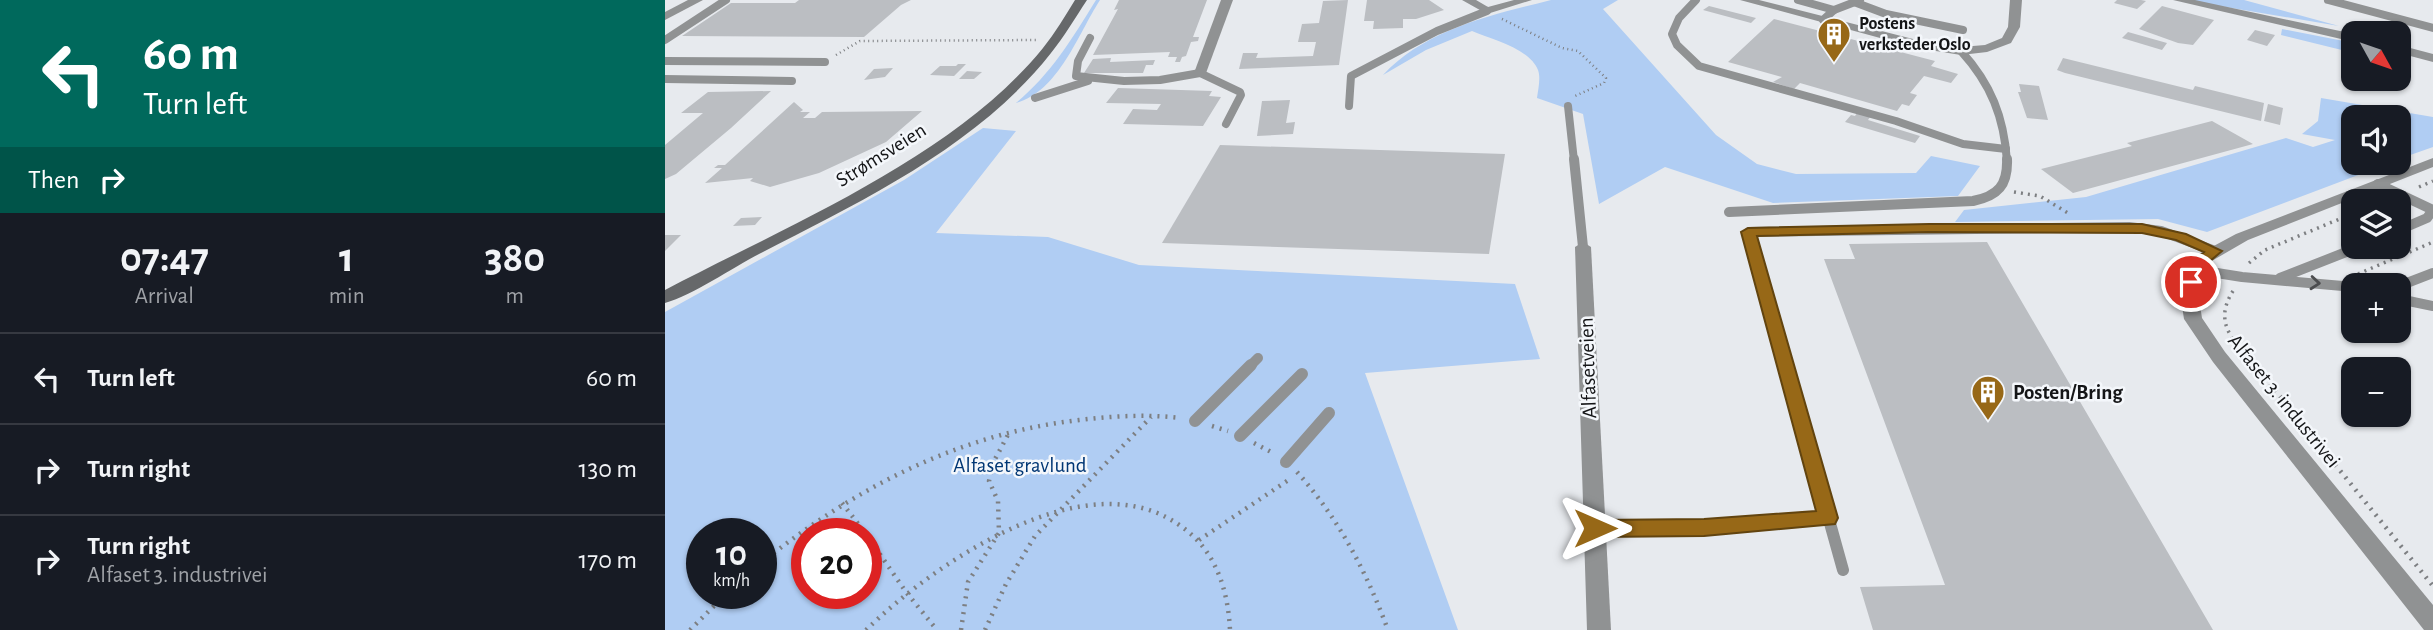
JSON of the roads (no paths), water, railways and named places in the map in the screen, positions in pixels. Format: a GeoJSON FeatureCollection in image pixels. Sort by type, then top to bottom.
{"type":"FeatureCollection","features":[{"type":"Feature","properties":{"kind":"main road","name":"Strømsveien"},"geometry":{"type":"LineString","coordinates":[[665,297],[846,202],[970,123],[1005,96],[1031,71],[1057,38],[1081,0]]}},
{"type":"Feature","properties":{"kind":"street"},"geometry":{"type":"LineString","coordinates":[[665,17],[697,0]]}},
{"type":"Feature","properties":{"kind":"street"},"geometry":{"type":"LineString","coordinates":[[1200,73],[1227,0]]}},
{"type":"Feature","properties":{"kind":"street"},"geometry":{"type":"LineString","coordinates":[[1468,0],[1487,11],[1527,0]]}},
{"type":"Feature","properties":{"kind":"street"},"geometry":{"type":"LineString","coordinates":[[1746,0],[1917,44],[1961,51],[1987,48],[2007,40],[2014,27],[2016,0]]}},
{"type":"Feature","properties":{"kind":"street"},"geometry":{"type":"LineString","coordinates":[[2179,0],[2341,35]]}},
{"type":"Feature","properties":{"kind":"street"},"geometry":{"type":"LineString","coordinates":[[2411,52],[2433,58]]}},
{"type":"Feature","properties":{"kind":"street","name":"Alfaset 3. industrivei"},"geometry":{"type":"LineString","coordinates":[[2433,162],[2242,237],[2215,251],[2203,259],[2189,293],[2193,319],[2200,332],[2433,623]]}},
{"type":"Feature","properties":{"kind":"street","name":"Alfasetveien"},"geometry":{"type":"LineString","coordinates":[[1583,247],[1599,630]]}},
{"type":"Feature","properties":{"kind":"lane"},"geometry":{"type":"LineString","coordinates":[[665,40],[726,0]]}},
{"type":"Feature","properties":{"kind":"lane"},"geometry":{"type":"LineString","coordinates":[[1696,0],[1679,19],[1672,34],[1677,45],[1699,66],[1896,121],[1963,144],[2006,149]]}},
{"type":"Feature","properties":{"kind":"lane"},"geometry":{"type":"LineString","coordinates":[[1798,0],[1834,10]]}},
{"type":"Feature","properties":{"kind":"lane"},"geometry":{"type":"LineString","coordinates":[[2328,0],[2433,28]]}},
{"type":"Feature","properties":{"kind":"lane"},"geometry":{"type":"LineString","coordinates":[[1823,20],[1834,10],[1858,1],[1887,14],[1963,30]]}},
{"type":"Feature","properties":{"kind":"lane"},"geometry":{"type":"LineString","coordinates":[[1349,106],[1351,76],[1437,31],[1487,11]]}},
{"type":"Feature","properties":{"kind":"lane"},"geometry":{"type":"LineString","coordinates":[[1090,38],[1074,71],[1076,76],[1094,79],[1160,80],[1200,73],[1240,92],[1241,95],[1226,124]]}},
{"type":"Feature","properties":{"kind":"lane"},"geometry":{"type":"LineString","coordinates":[[1729,212],[1964,203],[1993,196],[2002,190],[2008,172],[2006,149],[1990,91],[1982,76],[1961,51]]}},
{"type":"Feature","properties":{"kind":"lane"},"geometry":{"type":"LineString","coordinates":[[665,61],[825,62]]}},
{"type":"Feature","properties":{"kind":"lane"},"geometry":{"type":"LineString","coordinates":[[665,79],[792,80]]}},
{"type":"Feature","properties":{"kind":"lane"},"geometry":{"type":"LineString","coordinates":[[1035,98],[1094,79]]}},
{"type":"Feature","properties":{"kind":"lane","name":"Alfasetveien"},"geometry":{"type":"LineString","coordinates":[[1570,103],[1583,247]]}},
{"type":"Feature","properties":{"kind":"lane"},"geometry":{"type":"LineString","coordinates":[[2378,184],[2433,210],[2427,218],[2411,225]]}},
{"type":"Feature","properties":{"kind":"lane"},"geometry":{"type":"LineString","coordinates":[[1843,570],[1748,232],[2129,227],[2161,231],[2215,251]]}},
{"type":"Feature","properties":{"kind":"lane"},"geometry":{"type":"LineString","coordinates":[[2274,279],[2341,254]]}},
{"type":"Feature","properties":{"kind":"lane"},"geometry":{"type":"LineString","coordinates":[[2199,270],[2242,277],[2341,282]]}},
{"type":"Feature","properties":{"kind":"lane"},"geometry":{"type":"LineString","coordinates":[[2411,281],[2433,273]]}},
{"type":"Feature","properties":{"kind":"lane"},"geometry":{"type":"LineString","coordinates":[[2411,301],[2433,306]]}},
{"type":"Feature","properties":{"kind":"lane"},"geometry":{"type":"LineString","coordinates":[[1195,421],[1258,358]]}},
{"type":"Feature","properties":{"kind":"lane"},"geometry":{"type":"LineString","coordinates":[[1240,436],[1302,374]]}},
{"type":"Feature","properties":{"kind":"lane"},"geometry":{"type":"LineString","coordinates":[[1286,462],[1329,413]]}},
{"type":"Feature","properties":{"kind":"lane"},"geometry":{"type":"LineString","coordinates":[[1595,528],[1704,527],[1828,518]]}},
{"type":"Feature","properties":{"kind":"place","name":"Postens verksteder Oslo"},"geometry":{"type":"Point","coordinates":[1834,64]}},
{"type":"Feature","properties":{"kind":"place","name":"Posten/Bring"},"geometry":{"type":"Point","coordinates":[1988,422]}},
{"type":"Feature","properties":{"kind":"park label","name":"Alfaset gravlund"},"geometry":{"type":"Point","coordinates":[1020,465]}}]}
